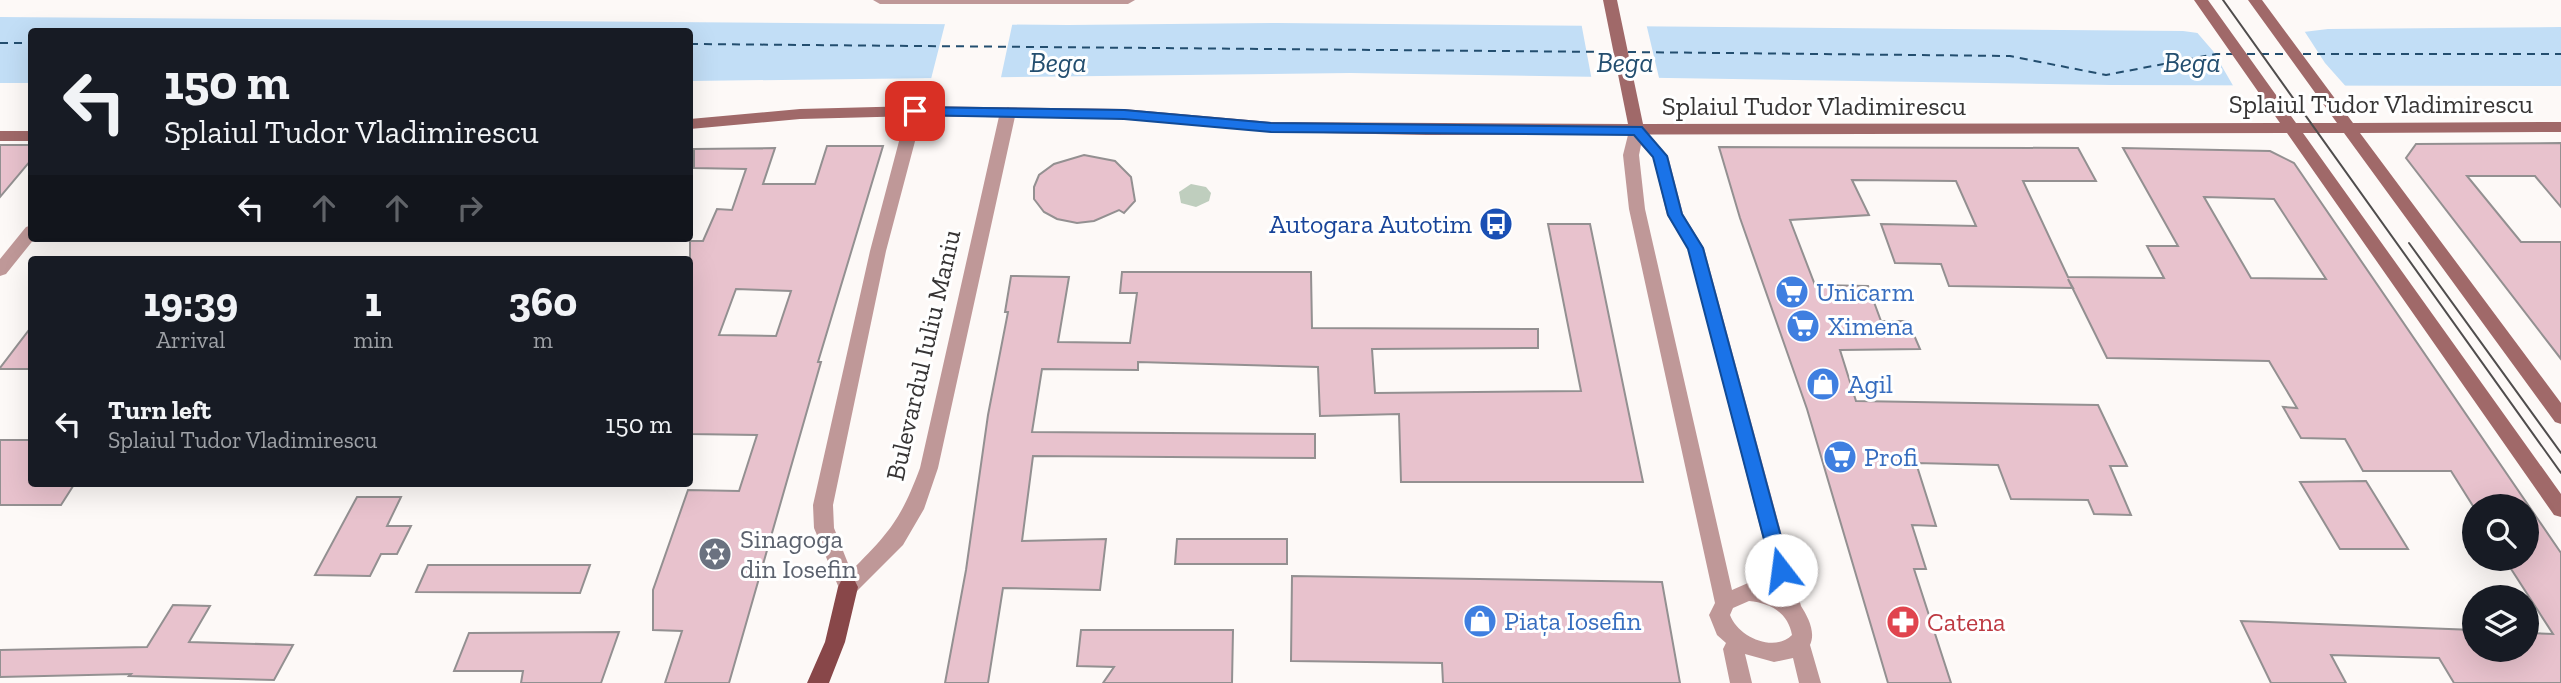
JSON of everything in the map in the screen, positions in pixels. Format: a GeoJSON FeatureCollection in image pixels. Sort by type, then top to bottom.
{"type":"FeatureCollection","features":[{"type":"Feature","properties":{"kind":"main road"},"geometry":{"type":"LineString","coordinates":[[818,683],[835,642],[848,587]]}},
{"type":"Feature","properties":{"kind":"main road"},"geometry":{"type":"LineString","coordinates":[[834,683],[835,642]]}},
{"type":"Feature","properties":{"kind":"street"},"geometry":{"type":"LineString","coordinates":[[880,0],[1128,0]]}},
{"type":"Feature","properties":{"kind":"street"},"geometry":{"type":"LineString","coordinates":[[2203,3],[2561,509]]}},
{"type":"Feature","properties":{"kind":"street"},"geometry":{"type":"LineString","coordinates":[[2257,3],[2561,416]]}},
{"type":"Feature","properties":{"kind":"street"},"geometry":{"type":"LineString","coordinates":[[1610,4],[1637,131],[1631,155],[1637,209],[1725,604]]}},
{"type":"Feature","properties":{"kind":"street"},"geometry":{"type":"LineString","coordinates":[[848,587],[824,528],[823,505],[878,251],[915,111]]}},
{"type":"Feature","properties":{"kind":"street","name":"Splaiul Tudor Vladimirescu"},"geometry":{"type":"LineString","coordinates":[[693,124],[800,114],[915,111],[1124,114],[1271,127],[1637,131],[2561,127]]}},
{"type":"Feature","properties":{"kind":"street","name":"Bulevardul Iuliu Maniu"},"geometry":{"type":"LineString","coordinates":[[848,587],[896,539],[914,509],[929,468],[1008,112]]}},
{"type":"Feature","properties":{"kind":"street"},"geometry":{"type":"LineString","coordinates":[[1637,131],[1660,156],[1675,215],[1696,248],[1791,608],[1802,627],[1801,647],[1810,683]]}},
{"type":"Feature","properties":{"kind":"street"},"geometry":{"type":"LineString","coordinates":[[0,136],[28,136]]}},
{"type":"Feature","properties":{"kind":"street"},"geometry":{"type":"LineString","coordinates":[[0,271],[28,236]]}},
{"type":"Feature","properties":{"kind":"street"},"geometry":{"type":"LineString","coordinates":[[1741,683],[1733,649],[1720,625],[1720,614],[1725,604],[1734,596],[1755,592],[1778,598],[1791,608]]}},
{"type":"Feature","properties":{"kind":"street"},"geometry":{"type":"LineString","coordinates":[[1733,649],[1763,663],[1786,660],[1801,647]]}},
{"type":"Feature","properties":{"kind":"green space"},"geometry":{"type":"Polygon","coordinates":[[[1191,184],[1206,187],[1211,193],[1209,201],[1196,207],[1181,203],[1179,192],[1191,184]]]}},
{"type":"Feature","properties":{"kind":"water","name":"Bega"},"geometry":{"type":"Polygon","coordinates":[[[0,17],[1068,25],[1277,23],[2183,31],[2220,36],[2287,34],[2328,29],[2561,27],[2561,86],[2112,85],[1350,73],[693,81],[693,28],[28,28],[28,83],[0,83],[0,17]]]}},
{"type":"Feature","properties":{"kind":"pier"},"geometry":{"type":"Polygon","coordinates":[[[946,20],[1013,21],[1000,82],[930,83],[946,20]]]}},
{"type":"Feature","properties":{"kind":"pier"},"geometry":{"type":"Polygon","coordinates":[[[1581,22],[1646,23],[1660,82],[1592,81],[1581,22]]]}},
{"type":"Feature","properties":{"kind":"pier"},"geometry":{"type":"Polygon","coordinates":[[[2194,29],[2220,32],[2303,29],[2325,63],[2349,90],[2235,89],[2213,51],[2194,29]]]}},
{"type":"Feature","properties":{"kind":"building"},"geometry":{"type":"Polygon","coordinates":[[[2561,143],[2561,207],[2535,176],[2467,176],[2521,242],[2561,242],[2561,359],[2406,158],[2416,144],[2561,143]]]}},
{"type":"Feature","properties":{"kind":"building"},"geometry":{"type":"Polygon","coordinates":[[[0,145],[28,145],[28,164],[0,197],[0,145]]]}},
{"type":"Feature","properties":{"kind":"building"},"geometry":{"type":"Polygon","coordinates":[[[827,146],[883,146],[818,362],[821,362],[729,683],[665,683],[682,631],[653,630],[653,590],[688,490],[739,491],[757,435],[693,434],[693,256],[690,256],[690,242],[703,241],[717,209],[732,210],[746,169],[694,168],[694,149],[775,148],[763,184],[815,184],[827,146]],[[736,289],[719,335],[776,336],[791,291],[736,289]]]}},
{"type":"Feature","properties":{"kind":"building"},"geometry":{"type":"Polygon","coordinates":[[[1719,147],[2078,148],[2096,181],[2023,181],[2068,277],[2164,278],[2147,246],[2178,246],[2123,148],[2270,151],[2294,163],[2521,494],[2465,494],[2451,471],[2363,471],[2345,439],[2301,438],[2283,407],[2297,408],[2269,361],[2107,358],[2072,288],[1949,286],[1941,264],[1895,263],[1881,224],[1976,226],[1956,181],[1852,180],[1869,215],[1790,220],[1815,285],[1868,286],[1881,321],[1908,321],[1920,349],[1840,350],[1856,401],[2098,405],[2127,466],[2110,466],[2131,515],[2094,514],[2088,500],[2011,499],[1998,465],[1916,463],[1936,526],[1912,525],[1926,569],[1914,569],[1951,683],[1888,683],[1807,409],[1740,218],[1719,147]],[[2204,197],[2251,278],[2326,279],[2274,199],[2204,197]]]}},
{"type":"Feature","properties":{"kind":"building"},"geometry":{"type":"Polygon","coordinates":[[[1084,155],[1115,161],[1131,177],[1135,201],[1124,213],[1119,210],[1094,221],[1077,223],[1057,219],[1044,212],[1034,199],[1034,187],[1039,175],[1054,164],[1084,155]]]}},
{"type":"Feature","properties":{"kind":"building"},"geometry":{"type":"Polygon","coordinates":[[[1548,224],[1590,224],[1643,482],[1401,482],[1399,414],[1320,416],[1318,367],[1138,362],[1138,370],[1042,369],[1032,432],[1315,434],[1315,458],[1033,456],[1022,541],[1106,539],[1100,590],[1003,588],[988,683],[945,683],[966,570],[988,415],[1008,312],[1005,312],[1011,276],[1069,277],[1058,342],[1130,343],[1137,293],[1120,293],[1122,272],[1311,272],[1312,328],[1538,329],[1538,348],[1372,349],[1375,393],[1581,391],[1548,224]]]}},
{"type":"Feature","properties":{"kind":"building"},"geometry":{"type":"Polygon","coordinates":[[[28,331],[28,369],[0,368],[28,331]]]}},
{"type":"Feature","properties":{"kind":"building"},"geometry":{"type":"Polygon","coordinates":[[[0,440],[28,440],[28,487],[72,487],[61,505],[0,505],[0,440]]]}},
{"type":"Feature","properties":{"kind":"building"},"geometry":{"type":"Polygon","coordinates":[[[2366,481],[2408,549],[2340,549],[2300,482],[2366,481]]]}},
{"type":"Feature","properties":{"kind":"building"},"geometry":{"type":"Polygon","coordinates":[[[357,497],[401,497],[387,526],[411,526],[397,554],[381,554],[370,576],[315,575],[357,497]]]}},
{"type":"Feature","properties":{"kind":"building"},"geometry":{"type":"Polygon","coordinates":[[[2539,521],[2561,553],[2561,683],[2454,683],[2439,658],[2331,655],[2346,683],[2271,683],[2241,621],[2462,630],[2462,662],[2539,662],[2539,633],[2553,634],[2539,612],[2539,585],[2521,585],[2512,571],[2539,571],[2539,521]]]}},
{"type":"Feature","properties":{"kind":"building"},"geometry":{"type":"Polygon","coordinates":[[[1177,539],[1287,539],[1287,564],[1175,564],[1177,539]]]}},
{"type":"Feature","properties":{"kind":"building"},"geometry":{"type":"Polygon","coordinates":[[[428,565],[590,565],[580,593],[416,592],[428,565]]]}},
{"type":"Feature","properties":{"kind":"building","name":"Piața Iosefin"},"geometry":{"type":"Polygon","coordinates":[[[1292,576],[1662,582],[1680,683],[1443,683],[1442,663],[1291,661],[1292,576]]]}},
{"type":"Feature","properties":{"kind":"building"},"geometry":{"type":"Polygon","coordinates":[[[173,605],[210,606],[189,642],[293,645],[274,680],[129,676],[131,674],[0,677],[0,650],[147,647],[173,605]]]}},
{"type":"Feature","properties":{"kind":"building"},"geometry":{"type":"Polygon","coordinates":[[[1081,630],[1233,630],[1232,683],[1103,683],[1114,667],[1077,666],[1081,630]]]}},
{"type":"Feature","properties":{"kind":"building"},"geometry":{"type":"Polygon","coordinates":[[[619,632],[601,683],[521,683],[523,671],[454,671],[469,633],[619,632]]]}},
{"type":"Feature","properties":{"kind":"ferry route"},"geometry":{"type":"LineString","coordinates":[[0,43],[28,43]]}},
{"type":"Feature","properties":{"kind":"ferry route"},"geometry":{"type":"LineString","coordinates":[[693,44],[1615,52]]}},
{"type":"Feature","properties":{"kind":"ferry route"},"geometry":{"type":"LineString","coordinates":[[1628,52],[2010,56],[2106,75],[2216,54],[2234,54]]}},
{"type":"Feature","properties":{"kind":"ferry route"},"geometry":{"type":"LineString","coordinates":[[2247,54],[2287,54]]}},
{"type":"Feature","properties":{"kind":"ferry route"},"geometry":{"type":"LineString","coordinates":[[2303,54],[2561,54]]}},
{"type":"Feature","properties":{"kind":"tram line"},"geometry":{"type":"LineString","coordinates":[[2223,0],[2561,473]]}},
{"type":"Feature","properties":{"kind":"tram line"},"geometry":{"type":"LineString","coordinates":[[2409,243],[2561,453]]}},
{"type":"Feature","properties":{"kind":"place","name":"Autogara Autotim"},"geometry":{"type":"Point","coordinates":[1496,224]}},
{"type":"Feature","properties":{"kind":"place","name":"Unicarm"},"geometry":{"type":"Point","coordinates":[1792,292]}},
{"type":"Feature","properties":{"kind":"place","name":"Ximena"},"geometry":{"type":"Point","coordinates":[1803,326]}},
{"type":"Feature","properties":{"kind":"place","name":"Agil"},"geometry":{"type":"Point","coordinates":[1823,384]}},
{"type":"Feature","properties":{"kind":"place","name":"Profi"},"geometry":{"type":"Point","coordinates":[1840,457]}},
{"type":"Feature","properties":{"kind":"place","name":"Sinagoga din Iosefin"},"geometry":{"type":"Point","coordinates":[715,554]}},
{"type":"Feature","properties":{"kind":"place","name":"Piața Iosefin"},"geometry":{"type":"Point","coordinates":[1480,621]}},
{"type":"Feature","properties":{"kind":"place","name":"Catena"},"geometry":{"type":"Point","coordinates":[1903,622]}},
{"type":"Feature","properties":{"kind":"route"},"geometry":{"type":"LineString","coordinates":[[915,111],[1124,114],[1271,127],[1637,131],[1660,156],[1675,215],[1696,248],[1781,570]]}}]}
